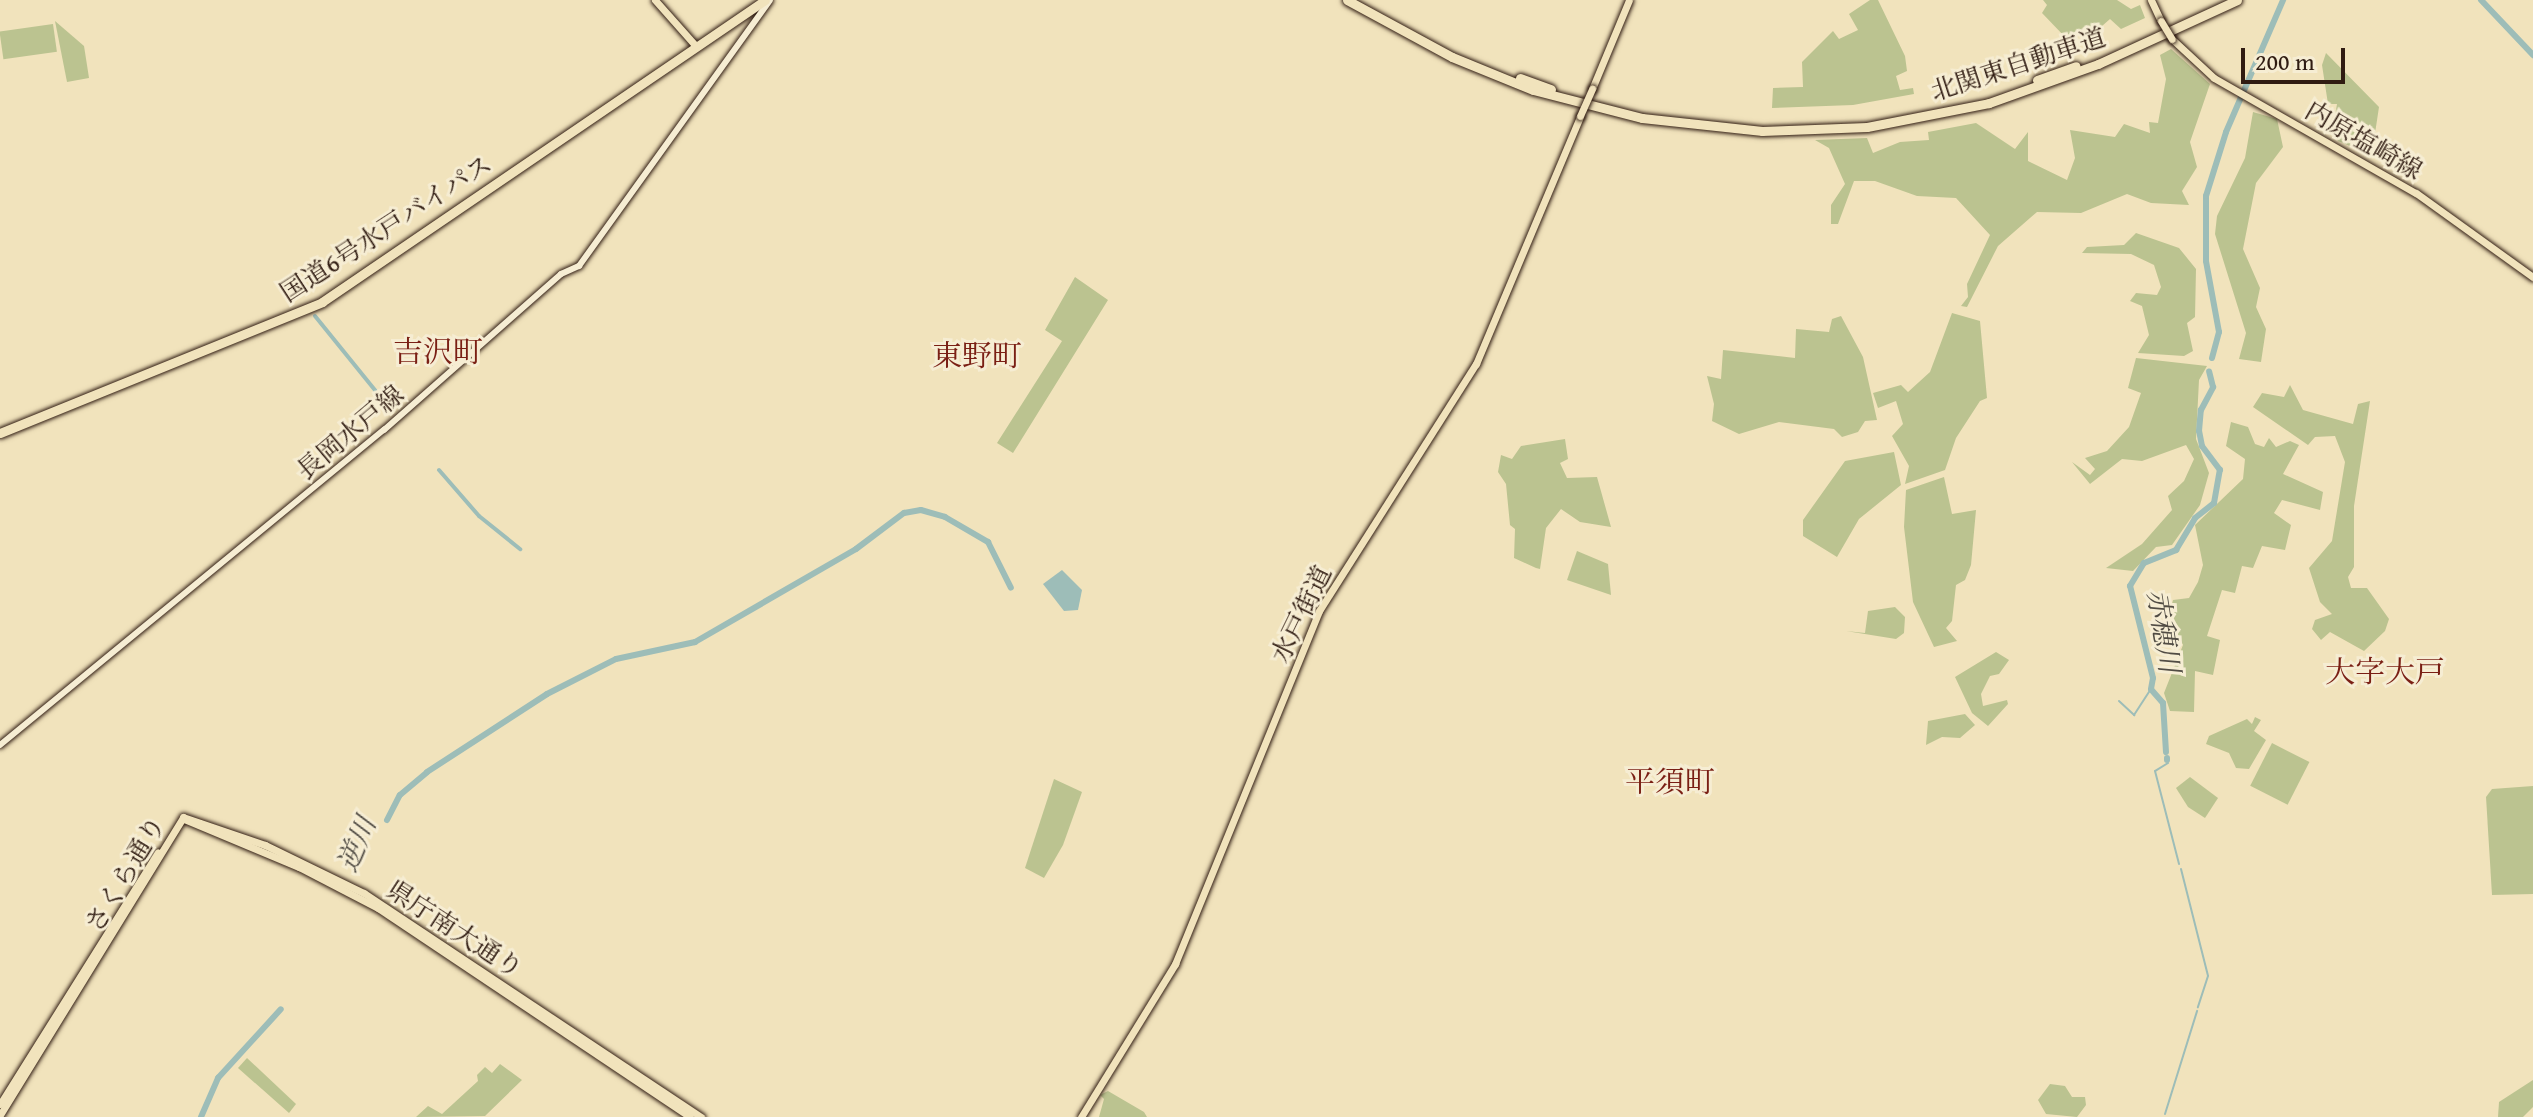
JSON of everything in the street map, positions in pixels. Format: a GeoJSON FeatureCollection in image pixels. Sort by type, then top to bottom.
{"type":"FeatureCollection","features":[{"type":"Feature","properties":{"kind":"highway","name":"国道6号水戸バイパス"},"geometry":{"type":"LineString","coordinates":[[0,426],[269,321],[331,290],[692,43],[754,4],[768,0]]}},
{"type":"Feature","properties":{"kind":"highway","name":"北関東自動車道"},"geometry":{"type":"LineString","coordinates":[[1347,0],[1478,68],[1566,100],[1677,124],[1793,131],[1898,123],[1989,103],[2098,64],[2237,0]]}},
{"type":"Feature","properties":{"kind":"highway","name":"北関東自動車道"},"geometry":{"type":"LineString","coordinates":[[1359,0],[1481,63],[1567,94],[1677,118],[1761,125],[1866,121],[1987,97],[2095,59],[2224,0]]}},
{"type":"Feature","properties":{"kind":"highway","name":"国道6号水戸バイパス"},"geometry":{"type":"LineString","coordinates":[[0,433],[322,302],[692,43]]}},
{"type":"Feature","properties":{"kind":"main road"},"geometry":{"type":"LineString","coordinates":[[655,0],[692,43]]}},
{"type":"Feature","properties":{"kind":"main road","name":"長岡水戸線"},"geometry":{"type":"LineString","coordinates":[[0,745],[384,430],[561,274],[579,266],[760,17],[768,0]]}},
{"type":"Feature","properties":{"kind":"main road","name":"水戸街道"},"geometry":{"type":"LineString","coordinates":[[1081,1117],[1173,968],[1319,611],[1470,374],[1594,90],[1629,0]]}},
{"type":"Feature","properties":{"kind":"main road","name":"内原塩崎線"},"geometry":{"type":"LineString","coordinates":[[2151,0],[2172,39],[2214,78],[2438,207],[2533,277]]}},
{"type":"Feature","properties":{"kind":"main road"},"geometry":{"type":"LineString","coordinates":[[754,4],[760,17]]}},
{"type":"Feature","properties":{"kind":"main road","name":"県庁南大通り"},"geometry":{"type":"LineString","coordinates":[[183,817],[265,845],[353,890],[690,1117]]}},
{"type":"Feature","properties":{"kind":"main road","name":"さくら通り"},"geometry":{"type":"LineString","coordinates":[[0,1104],[183,817]]}},
{"type":"Feature","properties":{"kind":"main road","name":"さくら通り"},"geometry":{"type":"LineString","coordinates":[[0,1115],[183,817]]}},
{"type":"Feature","properties":{"kind":"main road","name":"県庁南大通り"},"geometry":{"type":"LineString","coordinates":[[362,896],[701,1117]]}},
{"type":"Feature","properties":{"kind":"green space"},"geometry":{"type":"Polygon","coordinates":[[[1870,0],[1878,0],[1905,56],[1907,71],[1896,76],[1900,90],[1913,88],[1914,94],[1853,105],[1772,108],[1773,88],[1803,87],[1802,62],[1833,31],[1839,39],[1858,30],[1849,14],[1870,0]]]}},
{"type":"Feature","properties":{"kind":"green space"},"geometry":{"type":"Polygon","coordinates":[[[2043,0],[2117,0],[2131,9],[2140,5],[2145,18],[2121,29],[2110,19],[2086,40],[2076,32],[2066,38],[2042,13],[2047,5],[2043,0]]]}},
{"type":"Feature","properties":{"kind":"green space"},"geometry":{"type":"Polygon","coordinates":[[[55,21],[84,46],[89,78],[67,82],[55,21]]]}},
{"type":"Feature","properties":{"kind":"green space"},"geometry":{"type":"Polygon","coordinates":[[[53,24],[57,52],[3,59],[0,31],[53,24]]]}},
{"type":"Feature","properties":{"kind":"green space"},"geometry":{"type":"Polygon","coordinates":[[[2171,49],[2210,84],[2190,142],[2197,167],[2182,191],[2189,205],[2151,203],[2127,194],[2081,213],[2037,212],[1998,246],[1967,307],[1961,306],[1968,297],[1967,284],[1990,235],[1956,198],[1917,196],[1875,181],[1854,181],[1838,224],[1831,224],[1831,205],[1845,184],[1829,148],[1815,140],[1867,138],[1873,153],[1900,142],[1929,140],[1928,132],[1976,123],[2015,149],[2028,132],[2028,161],[2067,180],[2075,158],[2070,130],[2115,137],[2124,124],[2150,133],[2149,122],[2158,123],[2166,79],[2160,55],[2171,49]]]}},
{"type":"Feature","properties":{"kind":"green space"},"geometry":{"type":"Polygon","coordinates":[[[2326,53],[2379,107],[2374,140],[2362,151],[2338,141],[2333,127],[2337,104],[2328,104],[2322,65],[2326,53]]]}},
{"type":"Feature","properties":{"kind":"green space"},"geometry":{"type":"Polygon","coordinates":[[[2253,112],[2277,119],[2283,147],[2256,183],[2243,249],[2260,288],[2256,307],[2266,329],[2261,362],[2239,359],[2246,333],[2215,234],[2217,216],[2245,158],[2253,112]]]}},
{"type":"Feature","properties":{"kind":"green space"},"geometry":{"type":"Polygon","coordinates":[[[2136,233],[2179,248],[2196,269],[2195,317],[2187,323],[2193,351],[2184,356],[2138,353],[2149,335],[2142,306],[2130,301],[2136,293],[2157,295],[2161,287],[2154,265],[2131,254],[2082,253],[2087,247],[2124,245],[2136,233]]]}},
{"type":"Feature","properties":{"kind":"green space"},"geometry":{"type":"Polygon","coordinates":[[[1075,277],[1108,300],[1013,453],[997,443],[1062,341],[1045,330],[1075,277]]]}},
{"type":"Feature","properties":{"kind":"green space"},"geometry":{"type":"Polygon","coordinates":[[[1952,313],[1980,321],[1987,398],[1980,401],[1956,438],[1945,470],[1905,484],[1909,466],[1892,436],[1903,424],[1896,401],[1878,408],[1873,393],[1901,385],[1908,392],[1930,372],[1952,313]]]}},
{"type":"Feature","properties":{"kind":"green space"},"geometry":{"type":"Polygon","coordinates":[[[1841,316],[1863,357],[1877,420],[1865,421],[1858,432],[1842,437],[1834,429],[1779,422],[1739,434],[1712,421],[1714,404],[1707,376],[1721,379],[1723,350],[1795,358],[1796,329],[1829,332],[1832,319],[1841,316]]]}},
{"type":"Feature","properties":{"kind":"green space"},"geometry":{"type":"Polygon","coordinates":[[[2136,358],[2207,366],[2199,380],[2196,439],[2209,473],[2200,505],[2172,545],[2156,547],[2133,571],[2106,568],[2142,544],[2172,510],[2168,496],[2184,481],[2194,459],[2186,445],[2142,461],[2122,459],[2090,484],[2072,462],[2090,475],[2095,469],[2085,458],[2107,451],[2129,427],[2141,393],[2128,388],[2136,358]]]}},
{"type":"Feature","properties":{"kind":"green space"},"geometry":{"type":"Polygon","coordinates":[[[2290,385],[2303,410],[2353,424],[2358,404],[2370,401],[2354,506],[2354,567],[2348,577],[2351,588],[2367,588],[2389,619],[2385,631],[2364,651],[2330,632],[2321,640],[2312,629],[2315,620],[2332,614],[2320,602],[2309,568],[2332,541],[2345,462],[2335,436],[2315,437],[2308,445],[2253,407],[2262,393],[2284,397],[2290,385]]]}},
{"type":"Feature","properties":{"kind":"green space"},"geometry":{"type":"Polygon","coordinates":[[[2231,422],[2248,427],[2255,444],[2264,447],[2269,438],[2276,447],[2290,441],[2299,445],[2283,474],[2323,492],[2320,510],[2282,500],[2274,513],[2291,525],[2285,550],[2262,546],[2253,568],[2242,566],[2235,593],[2222,590],[2207,636],[2220,640],[2213,675],[2195,671],[2194,712],[2170,711],[2164,693],[2183,645],[2169,616],[2173,600],[2189,598],[2203,565],[2195,525],[2243,479],[2245,459],[2226,446],[2231,422]]]}},
{"type":"Feature","properties":{"kind":"green space"},"geometry":{"type":"Polygon","coordinates":[[[1565,439],[1568,459],[1560,463],[1567,478],[1597,477],[1611,527],[1580,522],[1561,509],[1546,528],[1540,569],[1514,558],[1515,529],[1510,525],[1506,484],[1498,472],[1501,455],[1512,459],[1521,446],[1565,439]]]}},
{"type":"Feature","properties":{"kind":"green space"},"geometry":{"type":"Polygon","coordinates":[[[1894,452],[1901,485],[1859,519],[1837,557],[1803,536],[1803,520],[1845,461],[1894,452]]]}},
{"type":"Feature","properties":{"kind":"green space"},"geometry":{"type":"Polygon","coordinates":[[[1944,477],[1952,514],[1976,510],[1971,565],[1965,580],[1956,585],[1952,621],[1946,628],[1957,641],[1934,647],[1913,602],[1904,527],[1906,490],[1944,477]]]}},
{"type":"Feature","properties":{"kind":"green space"},"geometry":{"type":"Polygon","coordinates":[[[1577,551],[1608,564],[1611,595],[1567,580],[1577,551]]]}},
{"type":"Feature","properties":{"kind":"green space"},"geometry":{"type":"Polygon","coordinates":[[[1895,607],[1905,617],[1904,633],[1896,639],[1846,631],[1865,633],[1868,611],[1895,607]]]}},
{"type":"Feature","properties":{"kind":"green space"},"geometry":{"type":"Polygon","coordinates":[[[1996,652],[2009,660],[1999,674],[1990,676],[1981,694],[1983,706],[2007,700],[2008,704],[1988,726],[1972,713],[1955,677],[1996,652]]]}},
{"type":"Feature","properties":{"kind":"green space"},"geometry":{"type":"Polygon","coordinates":[[[1965,714],[1975,725],[1960,738],[1942,737],[1926,745],[1928,721],[1965,714]]]}},
{"type":"Feature","properties":{"kind":"green space"},"geometry":{"type":"Polygon","coordinates":[[[2255,717],[2261,720],[2254,731],[2266,740],[2249,769],[2236,768],[2229,753],[2206,744],[2209,736],[2247,719],[2252,724],[2255,717]]]}},
{"type":"Feature","properties":{"kind":"green space"},"geometry":{"type":"Polygon","coordinates":[[[2272,743],[2309,762],[2288,805],[2250,786],[2272,743]]]}},
{"type":"Feature","properties":{"kind":"green space"},"geometry":{"type":"Polygon","coordinates":[[[2190,777],[2218,798],[2205,818],[2188,807],[2176,788],[2190,777]]]}},
{"type":"Feature","properties":{"kind":"green space"},"geometry":{"type":"Polygon","coordinates":[[[1054,779],[1082,792],[1063,845],[1044,878],[1025,868],[1054,779]]]}},
{"type":"Feature","properties":{"kind":"green space"},"geometry":{"type":"Polygon","coordinates":[[[2533,786],[2533,894],[2492,895],[2486,797],[2492,789],[2533,786]]]}},
{"type":"Feature","properties":{"kind":"green space"},"geometry":{"type":"Polygon","coordinates":[[[247,1058],[296,1104],[289,1113],[238,1068],[247,1058]]]}},
{"type":"Feature","properties":{"kind":"green space"},"geometry":{"type":"Polygon","coordinates":[[[500,1064],[522,1080],[485,1116],[416,1117],[428,1106],[442,1114],[478,1081],[477,1075],[485,1067],[492,1073],[500,1064]]]}},
{"type":"Feature","properties":{"kind":"green space"},"geometry":{"type":"Polygon","coordinates":[[[2533,1080],[2533,1107],[2523,1117],[2498,1117],[2499,1102],[2533,1080]]]}},
{"type":"Feature","properties":{"kind":"green space"},"geometry":{"type":"Polygon","coordinates":[[[2050,1084],[2065,1086],[2072,1097],[2085,1097],[2086,1105],[2077,1117],[2046,1114],[2038,1100],[2050,1084]]]}},
{"type":"Feature","properties":{"kind":"green space"},"geometry":{"type":"Polygon","coordinates":[[[1108,1091],[1144,1112],[1147,1117],[1099,1117],[1104,1099],[1100,1095],[1108,1091]]]}},
{"type":"Feature","properties":{"kind":"water"},"geometry":{"type":"Polygon","coordinates":[[[1062,570],[1082,590],[1078,610],[1064,611],[1043,584],[1062,570]]]}},
{"type":"Feature","properties":{"kind":"waterway","name":"赤穂川"},"geometry":{"type":"LineString","coordinates":[[2212,358],[2219,332],[2206,261],[2206,196],[2226,132],[2283,0]]}},
{"type":"Feature","properties":{"kind":"waterway"},"geometry":{"type":"LineString","coordinates":[[2481,0],[2533,55]]}},
{"type":"Feature","properties":{"kind":"waterway"},"geometry":{"type":"LineString","coordinates":[[315,316],[383,400]]}},
{"type":"Feature","properties":{"kind":"waterway","name":"赤穂川"},"geometry":{"type":"LineString","coordinates":[[2166,752],[2163,703],[2151,689],[2153,678],[2130,586],[2144,563],[2176,550],[2195,518],[2214,503],[2220,470],[2202,446],[2199,431],[2201,410],[2213,387],[2209,371]]}},
{"type":"Feature","properties":{"kind":"waterway"},"geometry":{"type":"LineString","coordinates":[[439,470],[479,516],[520,549]]}},
{"type":"Feature","properties":{"kind":"waterway"},"geometry":{"type":"LineString","coordinates":[[387,820],[400,795],[427,772],[547,694],[616,659],[695,642],[856,549],[904,513],[921,510],[945,517],[988,542],[1011,588]]}},
{"type":"Feature","properties":{"kind":"waterway"},"geometry":{"type":"LineString","coordinates":[[2119,701],[2134,715],[2151,689]]}},
{"type":"Feature","properties":{"kind":"waterway","name":"赤穂川"},"geometry":{"type":"LineString","coordinates":[[2168,763],[2155,771],[2179,864]]}},
{"type":"Feature","properties":{"kind":"waterway","name":"赤穂川"},"geometry":{"type":"LineString","coordinates":[[2181,869],[2208,976],[2198,1007]]}},
{"type":"Feature","properties":{"kind":"waterway","name":"逆川"},"geometry":{"type":"LineString","coordinates":[[201,1117],[218,1078],[281,1009]]}},
{"type":"Feature","properties":{"kind":"waterway","name":"赤穂川"},"geometry":{"type":"LineString","coordinates":[[2165,1114],[2197,1011]]}},
{"type":"Feature","properties":{"kind":"district","name":"吉沢町"},"geometry":{"type":"Point","coordinates":[438,351]}},
{"type":"Feature","properties":{"kind":"district","name":"東野町"},"geometry":{"type":"Point","coordinates":[977,355]}},
{"type":"Feature","properties":{"kind":"district","name":"大字大戸"},"geometry":{"type":"Point","coordinates":[2385,671]}},
{"type":"Feature","properties":{"kind":"district","name":"平須町"},"geometry":{"type":"Point","coordinates":[1670,781]}}]}
